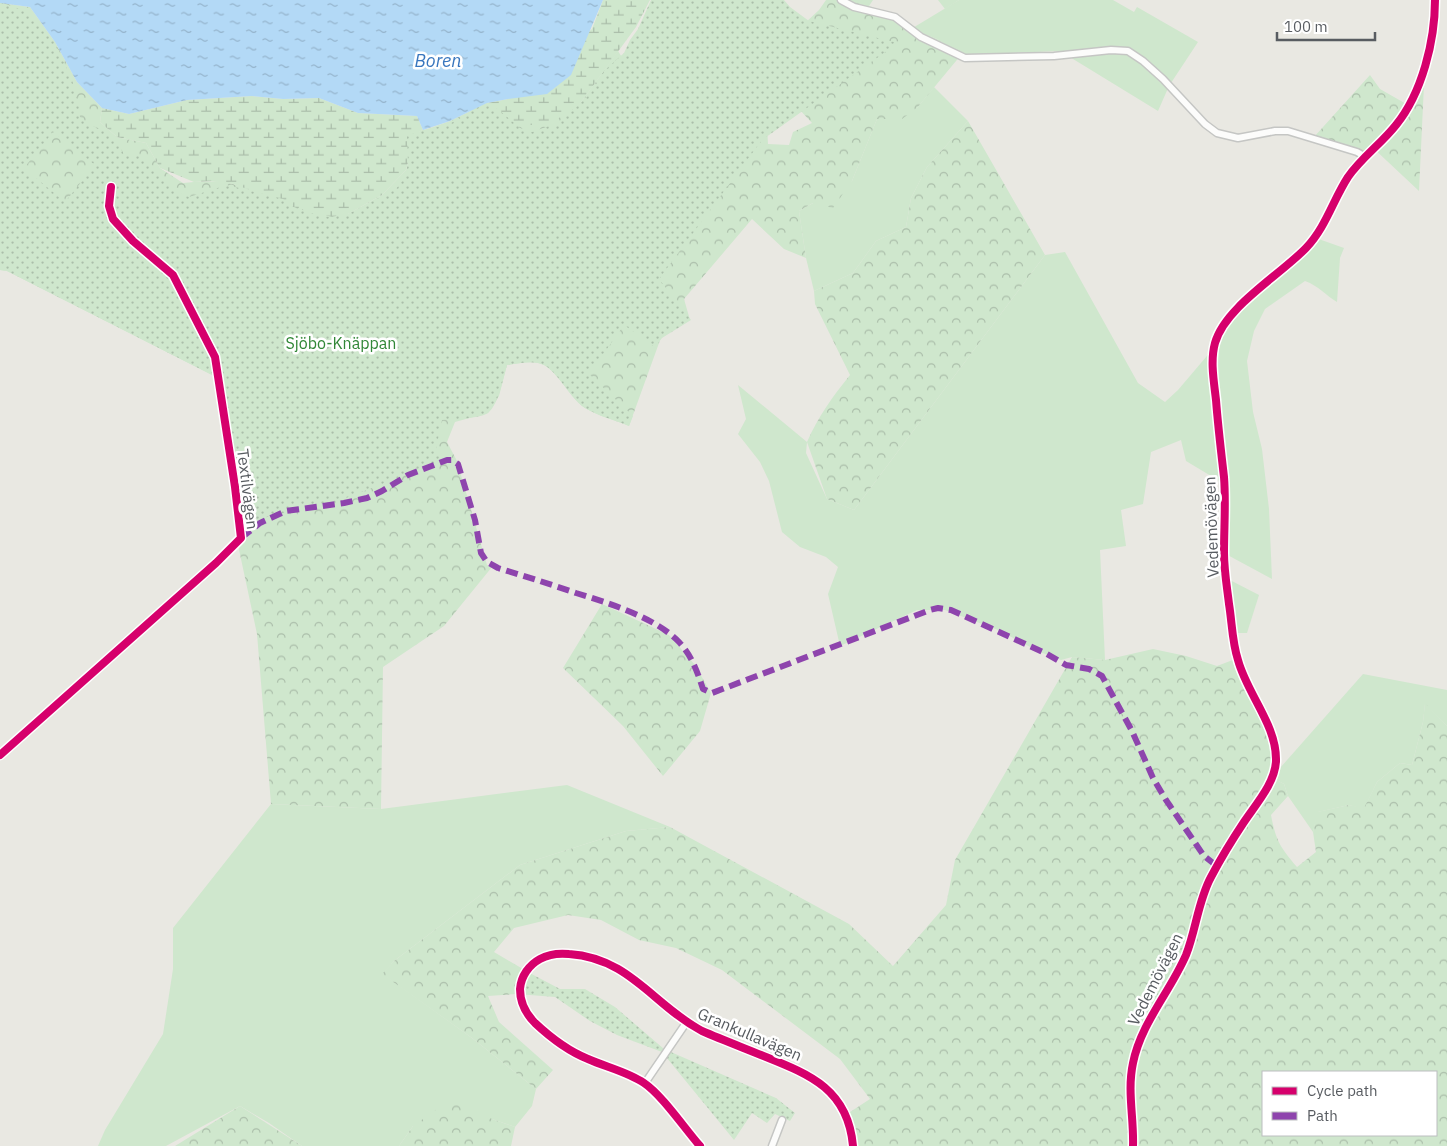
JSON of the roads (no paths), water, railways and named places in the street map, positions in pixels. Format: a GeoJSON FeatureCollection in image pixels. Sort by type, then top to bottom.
{"type":"FeatureCollection","features":[{"type":"Feature","properties":{"kind":"street"},"geometry":{"type":"LineString","coordinates":[[841,0],[854,6],[895,17],[921,37],[951,53],[965,58],[1054,56],[1111,50],[1128,51],[1163,78],[1205,124],[1217,133],[1238,138],[1276,131],[1288,131],[1357,152],[1364,156]]}},
{"type":"Feature","properties":{"kind":"street","name":"Vedemövägen"},"geometry":{"type":"LineString","coordinates":[[1133,1146],[1130,1079],[1139,1041],[1186,954],[1209,881],[1222,855],[1270,781],[1276,763],[1276,752],[1271,734],[1243,676],[1238,662],[1233,634],[1224,558],[1225,489],[1214,378],[1215,344],[1221,329],[1234,312],[1304,250],[1318,234],[1344,185],[1364,156],[1391,131],[1409,106],[1426,62],[1431,43],[1435,0]]}},
{"type":"Feature","properties":{"kind":"street","name":"Textilvägen"},"geometry":{"type":"LineString","coordinates":[[0,754],[216,563],[241,538],[234,478],[215,356],[173,275],[133,241],[113,219],[109,206],[111,187]]}},
{"type":"Feature","properties":{"kind":"street","name":"Grankullavägen"},"geometry":{"type":"LineString","coordinates":[[700,1146],[658,1096],[645,1084],[572,1051],[536,1024],[526,1012],[521,997],[521,981],[527,970],[538,959],[553,954],[577,955],[600,960],[617,967],[686,1023],[798,1070],[830,1092],[843,1111],[850,1126],[854,1146]]}},
{"type":"Feature","properties":{"kind":"street"},"geometry":{"type":"LineString","coordinates":[[645,1084],[686,1023]]}},
{"type":"Feature","properties":{"kind":"street"},"geometry":{"type":"LineString","coordinates":[[772,1146],[782,1120]]}},
{"type":"Feature","properties":{"kind":"water","name":"Boren"},"geometry":{"type":"Polygon","coordinates":[[[0,0],[603,0],[571,75],[547,94],[487,103],[450,121],[423,130],[417,116],[358,113],[319,98],[283,99],[252,96],[187,100],[129,114],[102,108],[77,82],[55,42],[30,7],[0,3],[0,0]]]}},
{"type":"Feature","properties":{"kind":"park label","name":"Sjöbo-Knäppan"},"geometry":{"type":"Point","coordinates":[341,343]}}]}
